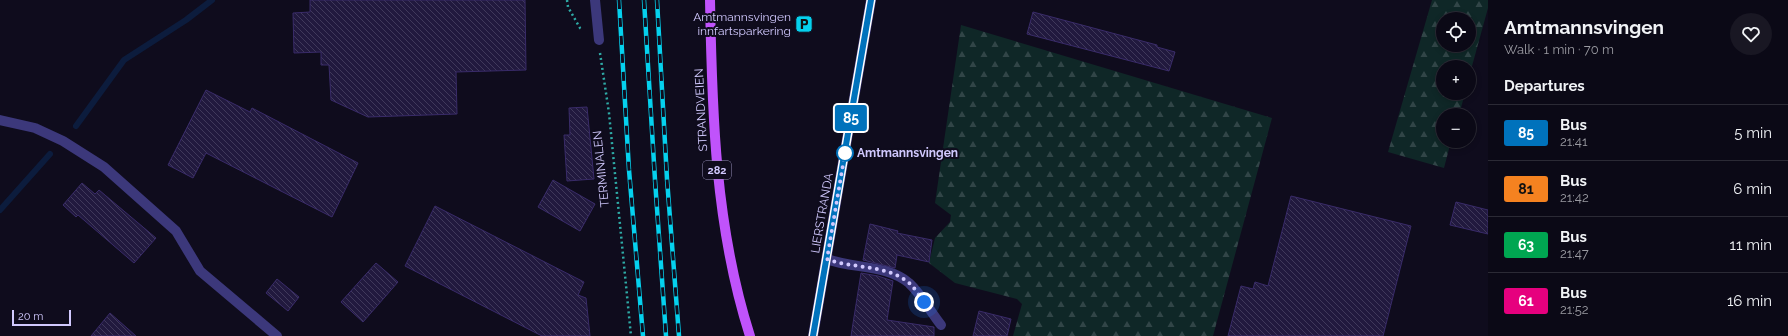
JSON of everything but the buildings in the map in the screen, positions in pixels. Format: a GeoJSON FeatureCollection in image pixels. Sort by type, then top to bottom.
{"type":"FeatureCollection","features":[{"type":"Feature","properties":{"kind":"main road","name":"STRANDVEIEN"},"geometry":{"type":"LineString","coordinates":[[710,0],[713,120],[719,191],[732,272],[750,336]]}},
{"type":"Feature","properties":{"kind":"street"},"geometry":{"type":"LineString","coordinates":[[595,0],[599,40]]}},
{"type":"Feature","properties":{"kind":"street","name":"LIERSTRANDA"},"geometry":{"type":"LineString","coordinates":[[813,336],[871,0]]}},
{"type":"Feature","properties":{"kind":"street"},"geometry":{"type":"LineString","coordinates":[[0,120],[35,128],[63,141],[104,167],[176,231],[200,271],[277,336]]}},
{"type":"Feature","properties":{"kind":"street"},"geometry":{"type":"LineString","coordinates":[[827,259],[836,262],[884,270],[908,282],[941,325]]}},
{"type":"Feature","properties":{"kind":"path"},"geometry":{"type":"LineString","coordinates":[[567,0],[568,7],[580,28],[599,40]]}},
{"type":"Feature","properties":{"kind":"path","name":"TERMINALEN"},"geometry":{"type":"LineString","coordinates":[[599,40],[631,336]]}},
{"type":"Feature","properties":{"kind":"green space"},"geometry":{"type":"Polygon","coordinates":[[[1432,0],[1488,0],[1488,8],[1476,52],[1476,12],[1436,12],[1436,52],[1476,52],[1474,60],[1436,60],[1436,100],[1463,100],[1461,108],[1436,108],[1436,148],[1449,148],[1444,168],[1388,152],[1432,0]]]}},
{"type":"Feature","properties":{"kind":"green space"},"geometry":{"type":"Polygon","coordinates":[[[961,25],[1272,118],[1213,336],[1013,336],[1022,304],[1017,299],[955,283],[929,263],[935,238],[950,222],[951,215],[935,203],[961,25]]]}},
{"type":"Feature","properties":{"kind":"waterway"},"geometry":{"type":"LineString","coordinates":[[76,126],[124,60],[186,20],[212,0]]}},
{"type":"Feature","properties":{"kind":"waterway"},"geometry":{"type":"LineString","coordinates":[[0,210],[50,154]]}},
{"type":"Feature","properties":{"kind":"railway"},"geometry":{"type":"LineString","coordinates":[[619,0],[629,170],[643,336]]}},
{"type":"Feature","properties":{"kind":"railway"},"geometry":{"type":"LineString","coordinates":[[644,0],[666,336]]}},
{"type":"Feature","properties":{"kind":"railway"},"geometry":{"type":"LineString","coordinates":[[657,0],[667,179],[679,336]]}},
{"type":"Feature","properties":{"kind":"bus line","name":"85"},"geometry":{"type":"LineString","coordinates":[[813,336],[871,0]]}},
{"type":"Feature","properties":{"kind":"place","name":"Amtmannsvingen innfartsparkering"},"geometry":{"type":"Point","coordinates":[804,24]}},
{"type":"Feature","properties":{"kind":"place","name":"Amtmannsvingen"},"geometry":{"type":"Point","coordinates":[845,153]}},
{"type":"Feature","properties":{"kind":"route"},"geometry":{"type":"LineString","coordinates":[[845,153],[827,259],[836,262],[884,270],[908,282],[924,302]]}}]}
